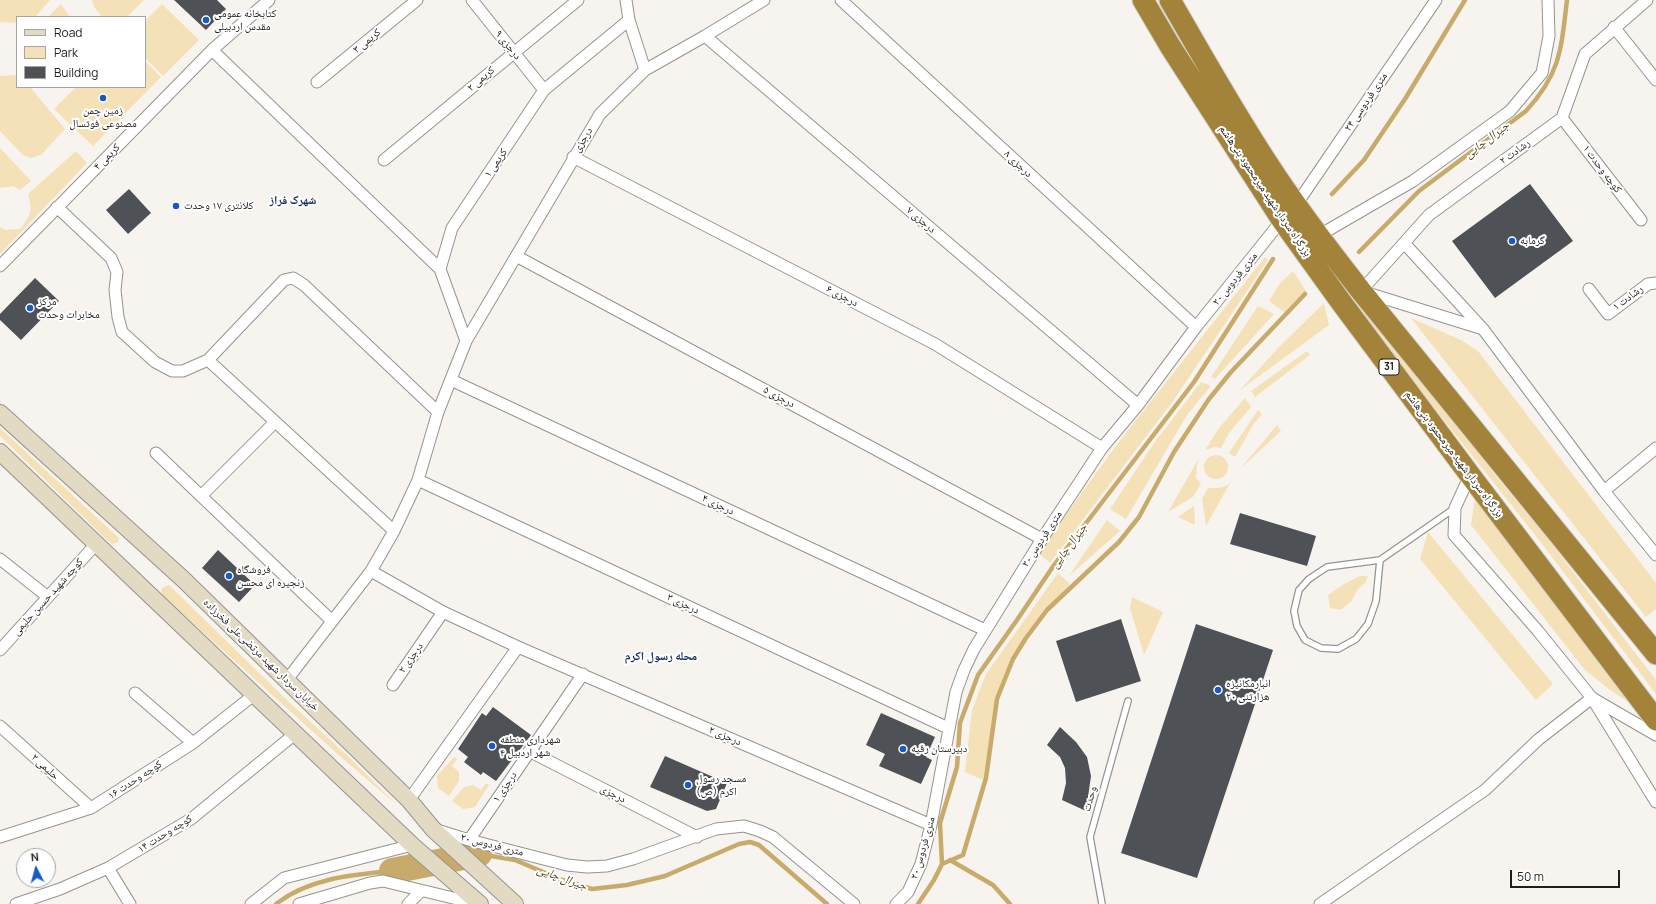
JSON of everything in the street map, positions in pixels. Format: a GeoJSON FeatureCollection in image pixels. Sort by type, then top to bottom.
{"type":"FeatureCollection","features":[{"type":"Feature","properties":{"kind":"highway","name":"بزرگراه سردار شهید میرمحمود بنی‌هاشم"},"geometry":{"type":"LineString","coordinates":[[1143,0],[1170,46],[1282,220],[1470,475],[1656,720]]}},
{"type":"Feature","properties":{"kind":"highway","name":"بزرگراه سردار شهید میرمحمود بنی‌هاشم"},"geometry":{"type":"LineString","coordinates":[[1170,0],[1215,80],[1266,162],[1318,236],[1656,654]]}},
{"type":"Feature","properties":{"kind":"main road","name":"خیابان سردار شهید مرتضی‌علی فخرزاده"},"geometry":{"type":"LineString","coordinates":[[0,413],[184,580],[409,800],[433,829],[515,904]]}},
{"type":"Feature","properties":{"kind":"main road"},"geometry":{"type":"LineString","coordinates":[[0,452],[413,846],[477,902]]}},
{"type":"Feature","properties":{"kind":"street","name":"کریمی ۴"},"geometry":{"type":"LineString","coordinates":[[0,266],[212,50],[269,0]]}},
{"type":"Feature","properties":{"kind":"street","name":"کریمی ۳"},"geometry":{"type":"LineString","coordinates":[[317,82],[417,0]]}},
{"type":"Feature","properties":{"kind":"street","name":"درجزی ۹"},"geometry":{"type":"LineString","coordinates":[[472,0],[544,90]]}},
{"type":"Feature","properties":{"kind":"street","name":"کریمی ۲"},"geometry":{"type":"LineString","coordinates":[[384,160],[578,0]]}},
{"type":"Feature","properties":{"kind":"street"},"geometry":{"type":"LineString","coordinates":[[626,0],[629,20],[645,70]]}},
{"type":"Feature","properties":{"kind":"street","name":"درجزی"},"geometry":{"type":"LineString","coordinates":[[286,680],[371,571],[394,531],[418,480],[438,412],[466,341],[573,157],[600,114],[645,70],[705,36],[748,4],[764,0]]}},
{"type":"Feature","properties":{"kind":"street","name":"درجزی ۸"},"geometry":{"type":"LineString","coordinates":[[841,0],[1196,327]]}},
{"type":"Feature","properties":{"kind":"street","name":"۲۴ متری فردوسی"},"geometry":{"type":"LineString","coordinates":[[1296,205],[1436,0]]}},
{"type":"Feature","properties":{"kind":"street"},"geometry":{"type":"LineString","coordinates":[[1318,236],[1413,181],[1510,111],[1542,73],[1548,36],[1548,0]]}},
{"type":"Feature","properties":{"kind":"street"},"geometry":{"type":"LineString","coordinates":[[1562,118],[1585,54],[1614,27],[1647,0]]}},
{"type":"Feature","properties":{"kind":"street","name":"کریمی ۱"},"geometry":{"type":"LineString","coordinates":[[440,270],[452,228],[544,90],[629,20]]}},
{"type":"Feature","properties":{"kind":"street"},"geometry":{"type":"LineString","coordinates":[[1614,27],[1656,80]]}},
{"type":"Feature","properties":{"kind":"street","name":"درجزی ۷"},"geometry":{"type":"LineString","coordinates":[[705,36],[1138,405]]}},
{"type":"Feature","properties":{"kind":"street"},"geometry":{"type":"LineString","coordinates":[[212,50],[440,270],[466,341]]}},
{"type":"Feature","properties":{"kind":"street","name":"کوچه وحدت ۱"},"geometry":{"type":"LineString","coordinates":[[1562,118],[1641,220]]}},
{"type":"Feature","properties":{"kind":"street","name":"رشادت ۲"},"geometry":{"type":"LineString","coordinates":[[1361,291],[1429,215],[1562,118]]}},
{"type":"Feature","properties":{"kind":"street","name":"درجزی ۶"},"geometry":{"type":"LineString","coordinates":[[573,157],[935,344],[1102,448]]}},
{"type":"Feature","properties":{"kind":"street"},"geometry":{"type":"LineString","coordinates":[[57,208],[111,258],[117,272],[114,290],[122,332],[155,362],[172,371],[183,371],[208,360],[284,280],[293,278],[304,284],[438,412]]}},
{"type":"Feature","properties":{"kind":"street","name":"۲۰ متری فردوس"},"geometry":{"type":"LineString","coordinates":[[896,904],[908,892],[920,864],[931,825],[948,728],[956,692],[974,649],[1042,539],[1102,448],[1138,405],[1196,327],[1282,220]]}},
{"type":"Feature","properties":{"kind":"street"},"geometry":{"type":"LineString","coordinates":[[1404,243],[1483,328],[1604,491],[1656,555]]}},
{"type":"Feature","properties":{"kind":"street","name":"درجزی ۵"},"geometry":{"type":"LineString","coordinates":[[516,256],[1042,539]]}},
{"type":"Feature","properties":{"kind":"street","name":"رشادت ۱"},"geometry":{"type":"LineString","coordinates":[[1589,289],[1608,314],[1648,284],[1656,283]]}},
{"type":"Feature","properties":{"kind":"street"},"geometry":{"type":"LineString","coordinates":[[1361,291],[1483,328]]}},
{"type":"Feature","properties":{"kind":"street"},"geometry":{"type":"LineString","coordinates":[[208,360],[394,531]]}},
{"type":"Feature","properties":{"kind":"street","name":"درجزی ۴"},"geometry":{"type":"LineString","coordinates":[[451,380],[985,630]]}},
{"type":"Feature","properties":{"kind":"street"},"geometry":{"type":"LineString","coordinates":[[200,496],[275,422]]}},
{"type":"Feature","properties":{"kind":"street"},"geometry":{"type":"LineString","coordinates":[[1604,491],[1656,448]]}},
{"type":"Feature","properties":{"kind":"street"},"geometry":{"type":"LineString","coordinates":[[156,454],[332,621]]}},
{"type":"Feature","properties":{"kind":"street"},"geometry":{"type":"LineString","coordinates":[[1470,475],[1455,508],[1454,535],[1538,631],[1592,698],[1656,802]]}},
{"type":"Feature","properties":{"kind":"street","name":"درجزی ۳"},"geometry":{"type":"LineString","coordinates":[[418,480],[948,728]]}},
{"type":"Feature","properties":{"kind":"street","name":"کوچه شهید حسین حلیمی"},"geometry":{"type":"LineString","coordinates":[[0,650],[96,544]]}},
{"type":"Feature","properties":{"kind":"street"},"geometry":{"type":"LineString","coordinates":[[0,559],[48,597]]}},
{"type":"Feature","properties":{"kind":"street","name":"درجزی ۲"},"geometry":{"type":"LineString","coordinates":[[371,571],[443,612],[518,647],[931,825]]}},
{"type":"Feature","properties":{"kind":"street","name":"درجزی ۲"},"geometry":{"type":"LineString","coordinates":[[393,684],[443,612]]}},
{"type":"Feature","properties":{"kind":"street"},"geometry":{"type":"LineString","coordinates":[[409,800],[518,647]]}},
{"type":"Feature","properties":{"kind":"street","name":"درجزی ۱"},"geometry":{"type":"LineString","coordinates":[[469,840],[583,674]]}},
{"type":"Feature","properties":{"kind":"street"},"geometry":{"type":"LineString","coordinates":[[135,693],[193,742]]}},
{"type":"Feature","properties":{"kind":"street","name":"کوچه وحدت ۱۶"},"geometry":{"type":"LineString","coordinates":[[0,837],[91,808],[193,742],[255,694]]}},
{"type":"Feature","properties":{"kind":"street"},"geometry":{"type":"LineString","coordinates":[[1592,698],[1656,735]]}},
{"type":"Feature","properties":{"kind":"street"},"geometry":{"type":"LineString","coordinates":[[1320,904],[1485,790],[1539,739],[1592,698]]}},
{"type":"Feature","properties":{"kind":"street","name":"حلیمی ۲"},"geometry":{"type":"LineString","coordinates":[[0,726],[91,808]]}},
{"type":"Feature","properties":{"kind":"street","name":"کوچه وحدت ۱۴"},"geometry":{"type":"LineString","coordinates":[[18,904],[60,889],[108,868],[191,818],[296,733]]}},
{"type":"Feature","properties":{"kind":"street","name":"درجزی"},"geometry":{"type":"LineString","coordinates":[[529,751],[697,837]]}},
{"type":"Feature","properties":{"kind":"street","name":"۲۰ متری فردوس"},"geometry":{"type":"LineString","coordinates":[[433,829],[469,840],[567,865],[587,867],[606,866],[697,837],[716,829],[744,826],[760,830],[773,837],[854,904]]}},
{"type":"Feature","properties":{"kind":"street"},"geometry":{"type":"LineString","coordinates":[[251,904],[284,878],[413,846]]}},
{"type":"Feature","properties":{"kind":"street"},"geometry":{"type":"LineString","coordinates":[[108,868],[130,904]]}},
{"type":"Feature","properties":{"kind":"street"},"geometry":{"type":"LineString","coordinates":[[299,904],[370,883],[383,881],[421,891],[477,902]]}},
{"type":"Feature","properties":{"kind":"street"},"geometry":{"type":"LineString","coordinates":[[408,904],[421,891]]}},
{"type":"Feature","properties":{"kind":"lane"},"geometry":{"type":"LineString","coordinates":[[1380,560],[1376,601],[1368,624],[1356,639],[1338,649],[1321,648],[1305,640],[1297,626],[1294,611],[1299,590],[1309,579],[1327,567],[1380,560],[1455,508]]}},
{"type":"Feature","properties":{"kind":"lane","name":"وحدت"},"geometry":{"type":"LineString","coordinates":[[1102,904],[1090,836],[1128,701]]}},
{"type":"Feature","properties":{"kind":"green space"},"geometry":{"type":"Polygon","coordinates":[[[0,0],[50,0],[36,16],[16,16],[16,23],[0,22],[0,0]]]}},
{"type":"Feature","properties":{"kind":"green space"},"geometry":{"type":"Polygon","coordinates":[[[92,0],[144,0],[128,16],[101,16],[94,7],[92,0]]]}},
{"type":"Feature","properties":{"kind":"green space"},"geometry":{"type":"Polygon","coordinates":[[[1147,0],[1157,0],[1209,88],[1394,343],[1656,680],[1656,694],[1539,540],[1359,313],[1147,0]]]}},
{"type":"Feature","properties":{"kind":"green space"},"geometry":{"type":"Polygon","coordinates":[[[61,4],[69,16],[49,16],[61,4]]]}},
{"type":"Feature","properties":{"kind":"green space"},"geometry":{"type":"Polygon","coordinates":[[[162,4],[199,40],[163,76],[146,59],[146,20],[162,4]]]}},
{"type":"Feature","properties":{"kind":"green space","name":"زمین چمن مصنوعی فوتسال"},"geometry":{"type":"Polygon","coordinates":[[[146,62],[161,77],[93,146],[54,109],[75,88],[146,88],[146,62]]]}},
{"type":"Feature","properties":{"kind":"green space"},"geometry":{"type":"Polygon","coordinates":[[[16,75],[16,88],[31,88],[65,129],[41,155],[31,158],[23,155],[0,131],[0,76],[16,75]]]}},
{"type":"Feature","properties":{"kind":"green space"},"geometry":{"type":"Polygon","coordinates":[[[0,148],[31,181],[20,190],[13,186],[0,188],[0,148]]]}},
{"type":"Feature","properties":{"kind":"green space"},"geometry":{"type":"Polygon","coordinates":[[[76,151],[87,163],[0,254],[0,227],[6,230],[20,229],[27,220],[31,209],[28,194],[76,151]]]}},
{"type":"Feature","properties":{"kind":"green space"},"geometry":{"type":"Polygon","coordinates":[[[1265,257],[1268,260],[1173,401],[1050,563],[1038,553],[1118,443],[1265,257]]]}},
{"type":"Feature","properties":{"kind":"green space"},"geometry":{"type":"Polygon","coordinates":[[[1293,271],[1306,291],[1284,312],[1269,301],[1280,283],[1293,271]]]}},
{"type":"Feature","properties":{"kind":"green space"},"geometry":{"type":"Polygon","coordinates":[[[1324,303],[1329,325],[1240,390],[1279,347],[1324,303]]]}},
{"type":"Feature","properties":{"kind":"green space"},"geometry":{"type":"Polygon","coordinates":[[[1258,306],[1274,314],[1215,379],[1211,377],[1258,306]]]}},
{"type":"Feature","properties":{"kind":"green space"},"geometry":{"type":"Polygon","coordinates":[[[1411,318],[1461,340],[1478,351],[1656,583],[1656,609],[1646,617],[1411,318]]]}},
{"type":"Feature","properties":{"kind":"green space"},"geometry":{"type":"Polygon","coordinates":[[[1307,351],[1310,355],[1255,397],[1251,391],[1307,351]]]}},
{"type":"Feature","properties":{"kind":"green space"},"geometry":{"type":"Polygon","coordinates":[[[1201,382],[1211,386],[1187,415],[1126,519],[1110,509],[1154,443],[1201,382]]]}},
{"type":"Feature","properties":{"kind":"green space"},"geometry":{"type":"Polygon","coordinates":[[[1245,398],[1251,407],[1229,433],[1221,448],[1215,447],[1205,450],[1219,428],[1245,398]]]}},
{"type":"Feature","properties":{"kind":"green space"},"geometry":{"type":"Polygon","coordinates":[[[1258,410],[1262,414],[1253,425],[1235,457],[1229,453],[1258,410]]]}},
{"type":"Feature","properties":{"kind":"green space"},"geometry":{"type":"Polygon","coordinates":[[[1277,425],[1281,431],[1240,469],[1277,425]]]}},
{"type":"Feature","properties":{"kind":"green space"},"geometry":{"type":"Polygon","coordinates":[[[0,428],[119,538],[118,542],[113,544],[107,540],[0,436],[0,428]]]}},
{"type":"Feature","properties":{"kind":"green space"},"geometry":{"type":"Polygon","coordinates":[[[1216,455],[1225,458],[1228,467],[1225,476],[1216,479],[1207,476],[1204,467],[1207,458],[1216,455]]]}},
{"type":"Feature","properties":{"kind":"green space"},"geometry":{"type":"Polygon","coordinates":[[[1199,458],[1196,478],[1201,483],[1194,496],[1168,512],[1199,458]]]}},
{"type":"Feature","properties":{"kind":"green space"},"geometry":{"type":"Polygon","coordinates":[[[1232,479],[1206,526],[1202,499],[1208,488],[1219,488],[1228,485],[1232,479]]]}},
{"type":"Feature","properties":{"kind":"green space"},"geometry":{"type":"Polygon","coordinates":[[[1477,485],[1650,716],[1610,690],[1585,670],[1471,525],[1477,485]]]}},
{"type":"Feature","properties":{"kind":"green space"},"geometry":{"type":"Polygon","coordinates":[[[1194,506],[1195,525],[1178,517],[1194,506]]]}},
{"type":"Feature","properties":{"kind":"green space"},"geometry":{"type":"Polygon","coordinates":[[[1107,520],[1120,531],[1069,576],[1107,520]]]}},
{"type":"Feature","properties":{"kind":"green space"},"geometry":{"type":"Polygon","coordinates":[[[1428,532],[1553,684],[1536,700],[1420,559],[1428,532]]]}},
{"type":"Feature","properties":{"kind":"green space"},"geometry":{"type":"Polygon","coordinates":[[[1058,573],[1070,584],[1026,637],[1006,675],[999,700],[990,761],[983,780],[965,772],[972,710],[986,674],[1058,573]]]}},
{"type":"Feature","properties":{"kind":"green space"},"geometry":{"type":"Polygon","coordinates":[[[1360,576],[1368,576],[1366,582],[1358,589],[1351,602],[1340,610],[1330,608],[1328,595],[1344,584],[1360,576]]]}},
{"type":"Feature","properties":{"kind":"green space"},"geometry":{"type":"Polygon","coordinates":[[[169,585],[289,702],[349,757],[397,805],[343,759],[164,597],[161,592],[162,588],[169,585]]]}},
{"type":"Feature","properties":{"kind":"green space"},"geometry":{"type":"Polygon","coordinates":[[[1132,597],[1163,612],[1144,655],[1130,608],[1132,597]]]}},
{"type":"Feature","properties":{"kind":"green space"},"geometry":{"type":"Polygon","coordinates":[[[454,757],[457,759],[452,766],[459,772],[459,781],[449,796],[438,788],[437,776],[454,757]]]}},
{"type":"Feature","properties":{"kind":"green space"},"geometry":{"type":"Polygon","coordinates":[[[486,783],[489,785],[475,807],[463,809],[452,801],[464,787],[473,785],[481,790],[486,783]]]}},
{"type":"Feature","properties":{"kind":"building","name":"کتابخانه عمومی مقدس اردبیلی"},"geometry":{"type":"Polygon","coordinates":[[[174,0],[217,0],[226,9],[206,30],[174,0]]]}},
{"type":"Feature","properties":{"kind":"building","name":"گرمابه"},"geometry":{"type":"Polygon","coordinates":[[[1530,184],[1573,241],[1495,298],[1452,241],[1530,184]]]}},
{"type":"Feature","properties":{"kind":"building"},"geometry":{"type":"Polygon","coordinates":[[[129,189],[151,213],[128,234],[106,210],[129,189]]]}},
{"type":"Feature","properties":{"kind":"building","name":"مرکز مخابرات وحدت"},"geometry":{"type":"Polygon","coordinates":[[[35,278],[59,301],[21,340],[0,320],[0,314],[35,278]]]}},
{"type":"Feature","properties":{"kind":"building"},"geometry":{"type":"Polygon","coordinates":[[[1240,513],[1316,536],[1307,566],[1230,544],[1240,513]]]}},
{"type":"Feature","properties":{"kind":"building","name":"فروشگاه زنجیره ای محسن"},"geometry":{"type":"Polygon","coordinates":[[[218,550],[255,585],[239,602],[202,568],[218,550]]]}},
{"type":"Feature","properties":{"kind":"building"},"geometry":{"type":"Polygon","coordinates":[[[1121,619],[1141,681],[1076,702],[1056,641],[1121,619]]]}},
{"type":"Feature","properties":{"kind":"building"},"geometry":{"type":"Polygon","coordinates":[[[1196,624],[1273,650],[1197,878],[1121,853],[1196,624]]]}},
{"type":"Feature","properties":{"kind":"building","name":"شهرداری منطقه ۴ شهر اردبیل"},"geometry":{"type":"Polygon","coordinates":[[[493,707],[531,735],[496,781],[483,772],[481,775],[464,762],[468,757],[458,749],[482,713],[486,716],[493,707]]]}},
{"type":"Feature","properties":{"kind":"building","name":"دبیرستان رقیه"},"geometry":{"type":"Polygon","coordinates":[[[881,713],[935,737],[926,757],[932,760],[921,784],[879,766],[885,754],[866,745],[881,713]]]}},
{"type":"Feature","properties":{"kind":"building"},"geometry":{"type":"Polygon","coordinates":[[[1060,727],[1076,742],[1087,757],[1091,776],[1086,811],[1062,800],[1066,783],[1065,768],[1060,757],[1047,745],[1060,727]]]}},
{"type":"Feature","properties":{"kind":"building","name":"مسجد رسول اکرم (ص)"},"geometry":{"type":"Polygon","coordinates":[[[665,756],[727,783],[716,809],[707,811],[650,787],[665,756]]]}},
{"type":"Feature","properties":{"kind":"waterway","name":"جیرال چایی"},"geometry":{"type":"LineString","coordinates":[[1332,194],[1364,160],[1405,99],[1465,0]]}},
{"type":"Feature","properties":{"kind":"waterway","name":"جیرال چایی"},"geometry":{"type":"LineString","coordinates":[[1359,252],[1419,191],[1526,111],[1538,97],[1553,72],[1561,47],[1567,0]]}},
{"type":"Feature","properties":{"kind":"waterway","name":"جیرال چایی"},"geometry":{"type":"LineString","coordinates":[[942,864],[940,823],[957,767],[960,723],[978,675],[1054,565],[1194,382],[1273,259]]}},
{"type":"Feature","properties":{"kind":"waterway","name":"جیرال چایی"},"geometry":{"type":"LineString","coordinates":[[918,904],[934,880],[942,864],[963,855],[986,778],[997,699],[1013,659],[1026,638],[1047,610],[1119,542],[1139,517],[1174,452],[1209,399],[1231,372],[1305,294]]}},
{"type":"Feature","properties":{"kind":"waterway","name":"جیرال چایی"},"geometry":{"type":"LineString","coordinates":[[479,854],[515,860],[562,880],[592,889],[627,885],[665,876],[739,844],[750,842],[759,845],[827,904]]}},
{"type":"Feature","properties":{"kind":"waterway","name":"جیرال چایی"},"geometry":{"type":"LineString","coordinates":[[392,871],[479,854]]}},
{"type":"Feature","properties":{"kind":"waterway","name":"جیرال چایی"},"geometry":{"type":"LineString","coordinates":[[950,860],[993,885],[1010,904]]}},
{"type":"Feature","properties":{"kind":"waterway","name":"جیرال چایی"},"geometry":{"type":"LineString","coordinates":[[276,904],[302,888],[331,879],[392,871]]}},
{"type":"Feature","properties":{"kind":"place","name":"کتابخانه عمومی مقدس اردبیلی"},"geometry":{"type":"Point","coordinates":[206,20]}},
{"type":"Feature","properties":{"kind":"place","name":"زمین چمن مصنوعی فوتسال"},"geometry":{"type":"Point","coordinates":[103,98]}},
{"type":"Feature","properties":{"kind":"place","name":"کلانتری ۱۷ وحدت"},"geometry":{"type":"Point","coordinates":[176,206]}},
{"type":"Feature","properties":{"kind":"place","name":"گرمابه"},"geometry":{"type":"Point","coordinates":[1512,241]}},
{"type":"Feature","properties":{"kind":"place","name":"مرکز مخابرات وحدت"},"geometry":{"type":"Point","coordinates":[30,308]}},
{"type":"Feature","properties":{"kind":"place","name":"فروشگاه زنجیره ای محسن"},"geometry":{"type":"Point","coordinates":[229,576]}},
{"type":"Feature","properties":{"kind":"place","name":"انبارمکانیزه ۲۰ هزارتنی"},"geometry":{"type":"Point","coordinates":[1218,690]}},
{"type":"Feature","properties":{"kind":"place","name":"شهرداری منطقه ۴ شهر اردبیل"},"geometry":{"type":"Point","coordinates":[492,746]}},
{"type":"Feature","properties":{"kind":"place","name":"دبیرستان رقیه"},"geometry":{"type":"Point","coordinates":[903,749]}},
{"type":"Feature","properties":{"kind":"place","name":"مسجد رسول اکرم (ص)"},"geometry":{"type":"Point","coordinates":[688,785]}},
{"type":"Feature","properties":{"kind":"district","name":"شهرک فراز"},"geometry":{"type":"Point","coordinates":[293,201]}},
{"type":"Feature","properties":{"kind":"district","name":"محله رسول اکرم"},"geometry":{"type":"Point","coordinates":[661,657]}}]}
